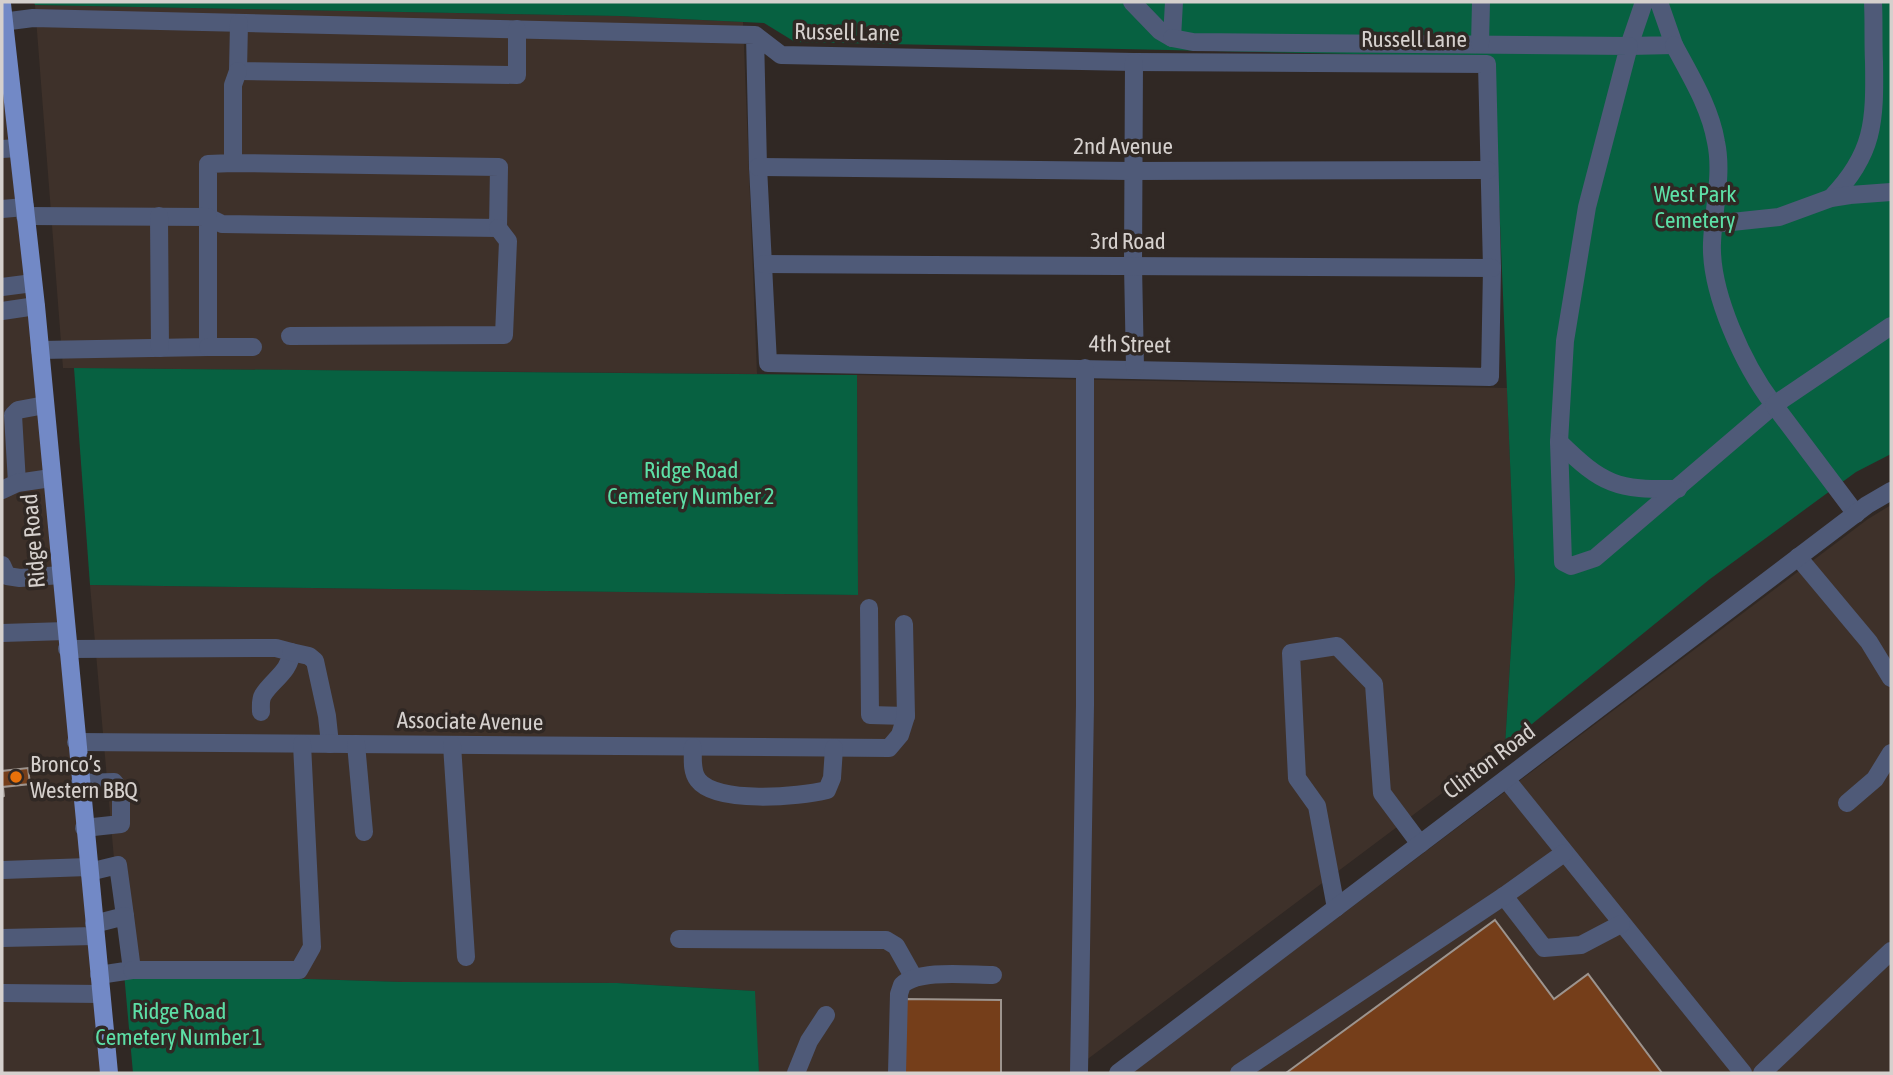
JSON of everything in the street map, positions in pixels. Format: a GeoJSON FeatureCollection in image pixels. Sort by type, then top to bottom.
{"type":"FeatureCollection","features":[{"type":"Feature","properties":{"kind":"main road","name":"Ridge Road"},"geometry":{"type":"LineString","coordinates":[[3,16],[10,148],[25,212],[36,306],[109,1073]]}},
{"type":"Feature","properties":{"kind":"street"},"geometry":{"type":"LineString","coordinates":[[1132,2],[1160,31],[1172,38],[1193,42],[1674,45]]}},
{"type":"Feature","properties":{"kind":"street"},"geometry":{"type":"LineString","coordinates":[[1172,38],[1174,2]]}},
{"type":"Feature","properties":{"kind":"street"},"geometry":{"type":"LineString","coordinates":[[1480,44],[1481,2]]}},
{"type":"Feature","properties":{"kind":"street"},"geometry":{"type":"LineString","coordinates":[[1644,2],[1629,46],[1587,207],[1564,341],[1559,442],[1563,562],[1571,566],[1595,558],[1774,405],[1891,326]]}},
{"type":"Feature","properties":{"kind":"street"},"geometry":{"type":"LineString","coordinates":[[1659,2],[1674,45],[1711,118],[1717,145],[1714,267],[1725,312],[1763,391],[1856,513]]}},
{"type":"Feature","properties":{"kind":"street"},"geometry":{"type":"LineString","coordinates":[[1831,198],[1855,169],[1872,132],[1875,110],[1873,2]]}},
{"type":"Feature","properties":{"kind":"street"},"geometry":{"type":"LineString","coordinates":[[3,16],[755,35],[763,264]]}},
{"type":"Feature","properties":{"kind":"street"},"geometry":{"type":"LineString","coordinates":[[233,163],[233,85],[238,71],[239,23]]}},
{"type":"Feature","properties":{"kind":"street"},"geometry":{"type":"LineString","coordinates":[[238,71],[517,75],[517,29]]}},
{"type":"Feature","properties":{"kind":"street","name":"Russell Lane"},"geometry":{"type":"LineString","coordinates":[[755,35],[781,55],[1134,62],[1487,64],[1488,170]]}},
{"type":"Feature","properties":{"kind":"street"},"geometry":{"type":"LineString","coordinates":[[1134,62],[1132,171],[1135,368]]}},
{"type":"Feature","properties":{"kind":"street"},"geometry":{"type":"LineString","coordinates":[[208,347],[208,164],[499,167],[498,228],[508,241],[504,335],[290,336]]}},
{"type":"Feature","properties":{"kind":"street","name":"2nd Avenue"},"geometry":{"type":"LineString","coordinates":[[758,167],[1132,171],[1488,170]]}},
{"type":"Feature","properties":{"kind":"street"},"geometry":{"type":"LineString","coordinates":[[1488,170],[1492,268]]}},
{"type":"Feature","properties":{"kind":"street"},"geometry":{"type":"LineString","coordinates":[[1713,224],[1779,217],[1831,198],[1891,192]]}},
{"type":"Feature","properties":{"kind":"street"},"geometry":{"type":"LineString","coordinates":[[2,209],[25,212],[208,217],[222,224],[498,228]]}},
{"type":"Feature","properties":{"kind":"street"},"geometry":{"type":"LineString","coordinates":[[159,216],[160,348]]}},
{"type":"Feature","properties":{"kind":"street","name":"3rd Road"},"geometry":{"type":"LineString","coordinates":[[763,264],[1492,268]]}},
{"type":"Feature","properties":{"kind":"street","name":"4th Street"},"geometry":{"type":"LineString","coordinates":[[763,264],[768,363],[1135,368],[1490,377],[1492,268]]}},
{"type":"Feature","properties":{"kind":"street"},"geometry":{"type":"LineString","coordinates":[[2,287],[33,283]]}},
{"type":"Feature","properties":{"kind":"street"},"geometry":{"type":"LineString","coordinates":[[2,311],[36,306]]}},
{"type":"Feature","properties":{"kind":"street"},"geometry":{"type":"LineString","coordinates":[[40,350],[253,347]]}},
{"type":"Feature","properties":{"kind":"street"},"geometry":{"type":"LineString","coordinates":[[1079,1073],[1085,705],[1085,368]]}},
{"type":"Feature","properties":{"kind":"street"},"geometry":{"type":"LineString","coordinates":[[45,405],[18,410],[13,415],[9,487],[51,478]]}},
{"type":"Feature","properties":{"kind":"street"},"geometry":{"type":"LineString","coordinates":[[1559,442],[1586,468],[1611,483],[1642,490],[1678,489]]}},
{"type":"Feature","properties":{"kind":"street","name":"Clinton Road"},"geometry":{"type":"LineString","coordinates":[[1118,1073],[1856,513],[1891,491]]}},
{"type":"Feature","properties":{"kind":"street"},"geometry":{"type":"LineString","coordinates":[[1798,557],[1869,642],[1891,678]]}},
{"type":"Feature","properties":{"kind":"street"},"geometry":{"type":"LineString","coordinates":[[2,565],[8,576],[20,578],[61,575]]}},
{"type":"Feature","properties":{"kind":"street"},"geometry":{"type":"LineString","coordinates":[[869,608],[870,715],[906,716],[904,624]]}},
{"type":"Feature","properties":{"kind":"street"},"geometry":{"type":"LineString","coordinates":[[2,633],[66,640],[283,650],[309,656],[315,661],[330,744]]}},
{"type":"Feature","properties":{"kind":"street"},"geometry":{"type":"LineString","coordinates":[[1336,908],[1317,806],[1297,778],[1291,653],[1337,646],[1374,684],[1382,793],[1420,844]]}},
{"type":"Feature","properties":{"kind":"street"},"geometry":{"type":"LineString","coordinates":[[261,712],[261,698],[290,659],[283,650]]}},
{"type":"Feature","properties":{"kind":"street","name":"Associate Avenue"},"geometry":{"type":"LineString","coordinates":[[76,742],[863,749],[889,748],[900,735],[906,716]]}},
{"type":"Feature","properties":{"kind":"street"},"geometry":{"type":"LineString","coordinates":[[99,975],[132,970],[299,970],[312,947],[302,744]]}},
{"type":"Feature","properties":{"kind":"street"},"geometry":{"type":"LineString","coordinates":[[356,744],[364,832]]}},
{"type":"Feature","properties":{"kind":"street"},"geometry":{"type":"LineString","coordinates":[[452,746],[466,957]]}},
{"type":"Feature","properties":{"kind":"street"},"geometry":{"type":"LineString","coordinates":[[693,747],[694,771],[698,780],[712,792],[731,796],[811,794],[827,790],[832,778],[834,748]]}},
{"type":"Feature","properties":{"kind":"street"},"geometry":{"type":"LineString","coordinates":[[1847,803],[1875,779],[1891,753]]}},
{"type":"Feature","properties":{"kind":"street"},"geometry":{"type":"LineString","coordinates":[[1506,779],[1743,1073]]}},
{"type":"Feature","properties":{"kind":"street"},"geometry":{"type":"LineString","coordinates":[[80,783],[114,782],[121,791],[121,824],[85,828]]}},
{"type":"Feature","properties":{"kind":"street"},"geometry":{"type":"LineString","coordinates":[[1239,1073],[1564,853]]}},
{"type":"Feature","properties":{"kind":"street"},"geometry":{"type":"LineString","coordinates":[[3,870],[89,869],[118,865],[132,970]]}},
{"type":"Feature","properties":{"kind":"street"},"geometry":{"type":"LineString","coordinates":[[1504,896],[1544,948],[1581,945],[1621,923]]}},
{"type":"Feature","properties":{"kind":"street"},"geometry":{"type":"LineString","coordinates":[[2,938],[95,930],[125,916]]}},
{"type":"Feature","properties":{"kind":"street"},"geometry":{"type":"LineString","coordinates":[[679,939],[886,940],[896,946],[914,978]]}},
{"type":"Feature","properties":{"kind":"street"},"geometry":{"type":"LineString","coordinates":[[1762,1073],[1891,951]]}},
{"type":"Feature","properties":{"kind":"street"},"geometry":{"type":"LineString","coordinates":[[897,1073],[899,994],[902,985],[914,978],[932,975],[993,975]]}},
{"type":"Feature","properties":{"kind":"street"},"geometry":{"type":"LineString","coordinates":[[2,993],[101,994]]}},
{"type":"Feature","properties":{"kind":"street"},"geometry":{"type":"LineString","coordinates":[[796,1073],[809,1041],[826,1015]]}},
{"type":"Feature","properties":{"kind":"shaded area"},"geometry":{"type":"Polygon","coordinates":[[[35,5],[619,16],[743,22],[757,374],[63,368],[35,5]]]}},
{"type":"Feature","properties":{"kind":"shaded area"},"geometry":{"type":"Polygon","coordinates":[[[2,22],[109,1073],[2,1073],[2,22]]]}},
{"type":"Feature","properties":{"kind":"shaded area"},"geometry":{"type":"Polygon","coordinates":[[[857,375],[1507,388],[1515,581],[1505,746],[1069,1073],[759,1073],[754,991],[617,983],[402,982],[124,973],[90,585],[858,595],[857,375]]]}},
{"type":"Feature","properties":{"kind":"shaded area"},"geometry":{"type":"Polygon","coordinates":[[[1891,505],[1891,1073],[1131,1073],[1868,519],[1891,505]]]}},
{"type":"Feature","properties":{"kind":"green space","name":"West Park Cemetery"},"geometry":{"type":"Polygon","coordinates":[[[34,2],[1891,2],[1891,454],[1856,472],[1710,579],[1505,746],[1515,581],[1493,57],[795,42],[764,23],[619,16],[35,5],[34,2]]]}},
{"type":"Feature","properties":{"kind":"green space","name":"Ridge Road Cemetery Number 2"},"geometry":{"type":"Polygon","coordinates":[[[74,368],[857,375],[858,595],[90,585],[74,368]]]}},
{"type":"Feature","properties":{"kind":"green space","name":"Ridge Road Cemetery Number 1"},"geometry":{"type":"Polygon","coordinates":[[[124,973],[402,982],[617,983],[755,991],[759,1073],[133,1073],[124,973]]]}},
{"type":"Feature","properties":{"kind":"building","name":"Bronco’s Western BBQ"},"geometry":{"type":"Polygon","coordinates":[[[28,768],[30,784],[3,787],[2,797],[2,771],[28,768]]]}},
{"type":"Feature","properties":{"kind":"building"},"geometry":{"type":"Polygon","coordinates":[[[1495,920],[1554,999],[1588,974],[1662,1073],[1286,1073],[1495,920]]]}},
{"type":"Feature","properties":{"kind":"building"},"geometry":{"type":"Polygon","coordinates":[[[903,999],[1001,1000],[1001,1073],[903,1073],[903,999]]]}},
{"type":"Feature","properties":{"kind":"place","name":"Bronco’s Western BBQ"},"geometry":{"type":"Point","coordinates":[16,777]}}]}
